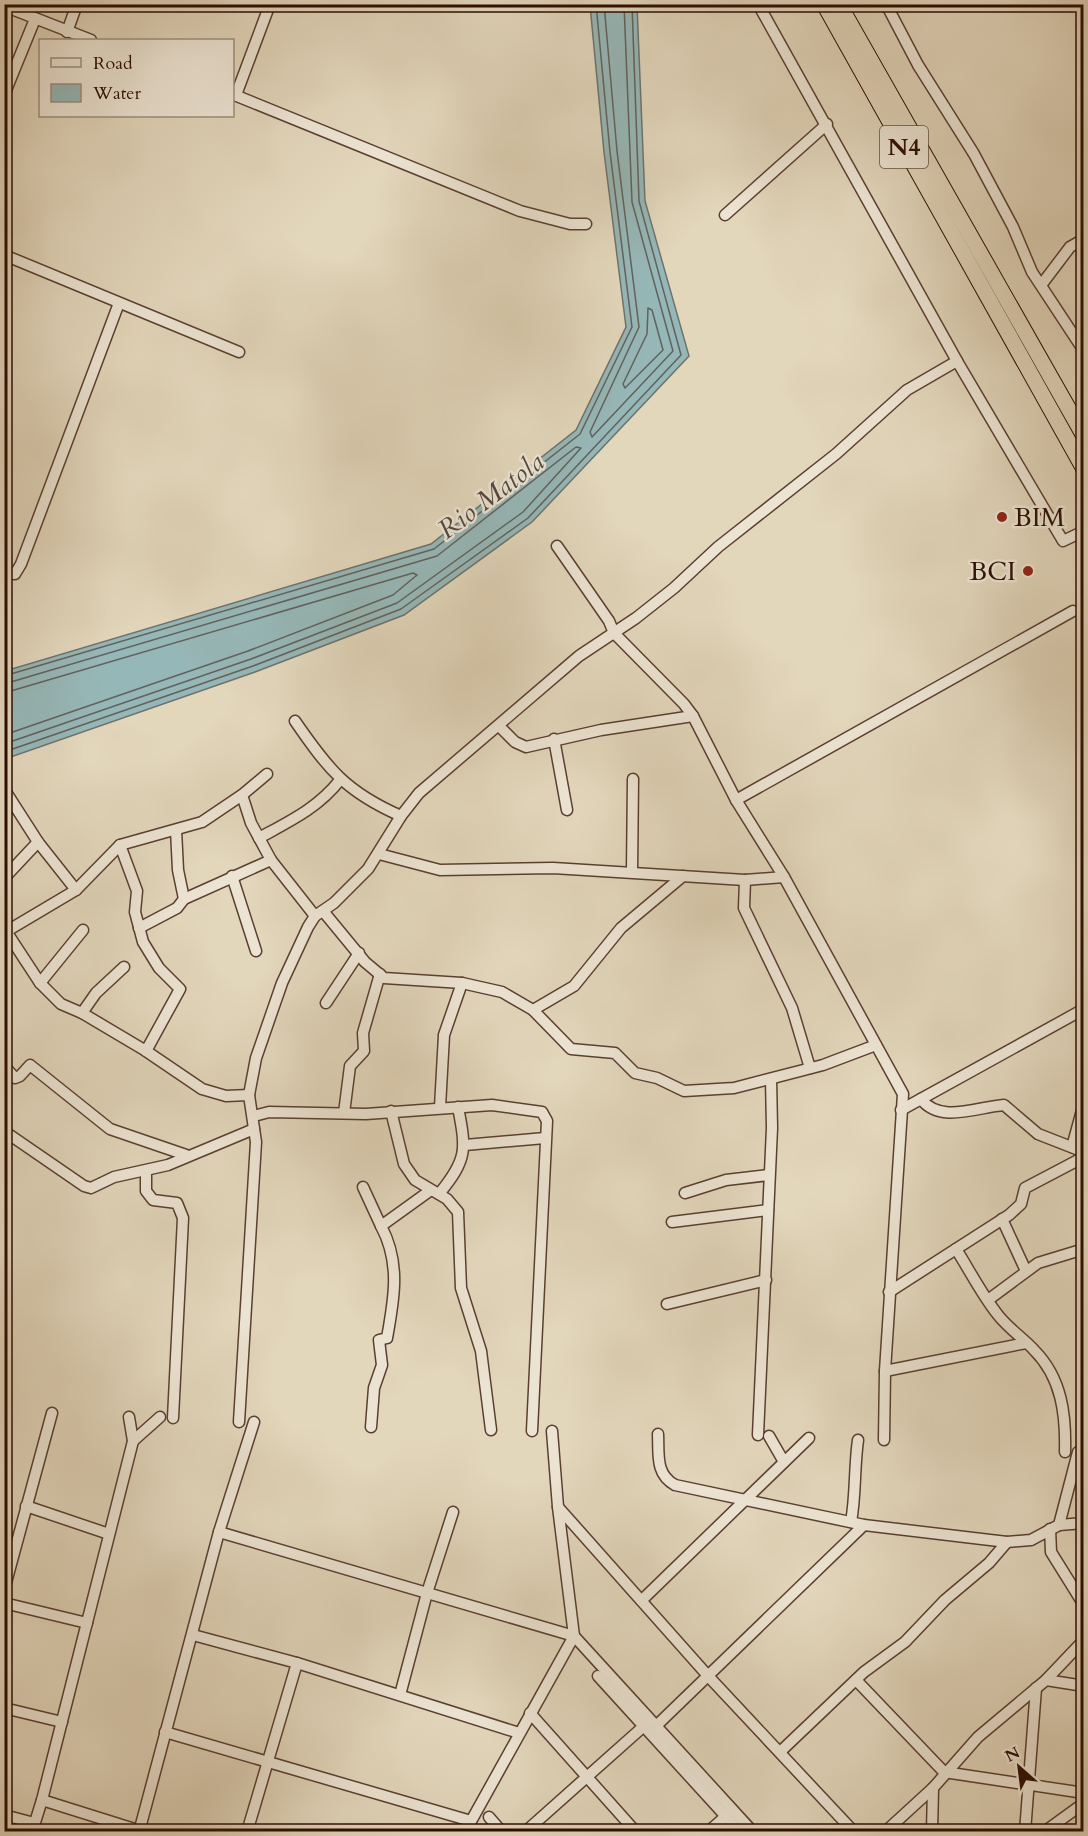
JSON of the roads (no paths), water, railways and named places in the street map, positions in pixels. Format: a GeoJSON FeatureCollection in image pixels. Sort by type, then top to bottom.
{"type":"FeatureCollection","features":[{"type":"Feature","properties":{"kind":"highway","name":"N4"},"geometry":{"type":"LineString","coordinates":[[824,4],[989,284],[1083,436]]}},
{"type":"Feature","properties":{"kind":"highway","name":"N4"},"geometry":{"type":"LineString","coordinates":[[839,4],[989,284],[1083,469]]}},
{"type":"Feature","properties":{"kind":"street"},"geometry":{"type":"LineString","coordinates":[[67,32],[77,4]]}},
{"type":"Feature","properties":{"kind":"street"},"geometry":{"type":"LineString","coordinates":[[270,4],[234,94],[520,211],[570,224],[586,224]]}},
{"type":"Feature","properties":{"kind":"street"},"geometry":{"type":"LineString","coordinates":[[759,4],[957,361],[1063,541],[1083,531]]}},
{"type":"Feature","properties":{"kind":"street"},"geometry":{"type":"LineString","coordinates":[[886,4],[918,65],[974,154],[1013,227],[1032,272],[1042,284],[1083,351]]}},
{"type":"Feature","properties":{"kind":"street"},"geometry":{"type":"LineString","coordinates":[[4,6],[88,39]]}},
{"type":"Feature","properties":{"kind":"street"},"geometry":{"type":"LineString","coordinates":[[4,95],[35,19]]}},
{"type":"Feature","properties":{"kind":"street"},"geometry":{"type":"LineString","coordinates":[[725,215],[827,124]]}},
{"type":"Feature","properties":{"kind":"street"},"geometry":{"type":"LineString","coordinates":[[1042,284],[1070,247],[1083,239]]}},
{"type":"Feature","properties":{"kind":"street"},"geometry":{"type":"LineString","coordinates":[[4,255],[239,352]]}},
{"type":"Feature","properties":{"kind":"street"},"geometry":{"type":"LineString","coordinates":[[4,573],[15,574],[21,564],[119,303]]}},
{"type":"Feature","properties":{"kind":"street"},"geometry":{"type":"LineString","coordinates":[[239,1422],[256,1142],[254,1116],[249,1095],[256,1058],[299,942],[319,914],[379,854],[401,816],[419,793],[579,656],[674,588],[718,547],[836,454],[907,390],[957,361]]}},
{"type":"Feature","properties":{"kind":"street"},"geometry":{"type":"LineString","coordinates":[[557,546],[609,621],[614,633],[693,716],[736,800],[784,877],[903,1094],[900,1110],[889,1292],[884,1440]]}},
{"type":"Feature","properties":{"kind":"street"},"geometry":{"type":"LineString","coordinates":[[736,800],[1073,611]]}},
{"type":"Feature","properties":{"kind":"street"},"geometry":{"type":"LineString","coordinates":[[499,726],[515,742],[526,747],[555,739],[693,716]]}},
{"type":"Feature","properties":{"kind":"street"},"geometry":{"type":"LineString","coordinates":[[295,722],[325,765],[340,780],[354,792],[401,816]]}},
{"type":"Feature","properties":{"kind":"street"},"geometry":{"type":"LineString","coordinates":[[555,739],[567,810]]}},
{"type":"Feature","properties":{"kind":"street"},"geometry":{"type":"LineString","coordinates":[[249,1095],[226,1096],[202,1089],[146,1051],[52,997],[6,930],[76,890],[120,845],[202,822],[242,795],[267,774]]}},
{"type":"Feature","properties":{"kind":"street"},"geometry":{"type":"LineString","coordinates":[[632,872],[633,779]]}},
{"type":"Feature","properties":{"kind":"street"},"geometry":{"type":"LineString","coordinates":[[260,838],[308,812],[340,780]]}},
{"type":"Feature","properties":{"kind":"street"},"geometry":{"type":"LineString","coordinates":[[4,789],[38,842],[76,890]]}},
{"type":"Feature","properties":{"kind":"street"},"geometry":{"type":"LineString","coordinates":[[242,795],[251,824],[271,860],[319,914],[384,978],[462,983],[502,992],[533,1010],[571,1049],[615,1053],[635,1072],[657,1078],[684,1091],[734,1089],[810,1068],[876,1045]]}},
{"type":"Feature","properties":{"kind":"street"},"geometry":{"type":"LineString","coordinates":[[176,830],[178,870],[184,899]]}},
{"type":"Feature","properties":{"kind":"street"},"geometry":{"type":"LineString","coordinates":[[4,881],[7,874],[38,842]]}},
{"type":"Feature","properties":{"kind":"street"},"geometry":{"type":"LineString","coordinates":[[120,845],[137,891],[135,912],[143,942],[159,968],[180,989],[146,1051]]}},
{"type":"Feature","properties":{"kind":"street"},"geometry":{"type":"LineString","coordinates":[[379,854],[440,870],[553,867],[745,879],[784,877]]}},
{"type":"Feature","properties":{"kind":"street"},"geometry":{"type":"LineString","coordinates":[[139,928],[177,908],[184,899],[271,860]]}},
{"type":"Feature","properties":{"kind":"street"},"geometry":{"type":"LineString","coordinates":[[232,876],[256,951]]}},
{"type":"Feature","properties":{"kind":"street"},"geometry":{"type":"LineString","coordinates":[[533,1010],[574,986],[621,928],[683,876]]}},
{"type":"Feature","properties":{"kind":"street"},"geometry":{"type":"LineString","coordinates":[[745,879],[744,908],[792,1008],[810,1068]]}},
{"type":"Feature","properties":{"kind":"street"},"geometry":{"type":"LineString","coordinates":[[40,982],[83,930]]}},
{"type":"Feature","properties":{"kind":"street"},"geometry":{"type":"LineString","coordinates":[[326,1003],[358,953]]}},
{"type":"Feature","properties":{"kind":"street"},"geometry":{"type":"LineString","coordinates":[[82,1013],[96,993],[124,967]]}},
{"type":"Feature","properties":{"kind":"street"},"geometry":{"type":"LineString","coordinates":[[344,1113],[350,1066],[364,1052],[363,1034],[380,974]]}},
{"type":"Feature","properties":{"kind":"street"},"geometry":{"type":"LineString","coordinates":[[440,1107],[444,1035],[462,983]]}},
{"type":"Feature","properties":{"kind":"street"},"geometry":{"type":"LineString","coordinates":[[900,1110],[1083,1009]]}},
{"type":"Feature","properties":{"kind":"street"},"geometry":{"type":"LineString","coordinates":[[4,1066],[15,1078],[30,1065],[110,1129],[186,1155]]}},
{"type":"Feature","properties":{"kind":"street"},"geometry":{"type":"LineString","coordinates":[[771,1079],[763,1436],[784,1462]]}},
{"type":"Feature","properties":{"kind":"street"},"geometry":{"type":"LineString","coordinates":[[921,1099],[933,1110],[962,1112],[1004,1105],[1038,1134],[1083,1152]]}},
{"type":"Feature","properties":{"kind":"street"},"geometry":{"type":"LineString","coordinates":[[1072,1147],[1083,1103]]}},
{"type":"Feature","properties":{"kind":"street"},"geometry":{"type":"LineString","coordinates":[[254,1116],[269,1112],[344,1113],[508,1105],[542,1112],[547,1122],[532,1431]]}},
{"type":"Feature","properties":{"kind":"street"},"geometry":{"type":"LineString","coordinates":[[381,1227],[435,1192],[457,1167],[465,1144],[458,1107]]}},
{"type":"Feature","properties":{"kind":"street"},"geometry":{"type":"LineString","coordinates":[[391,1111],[404,1164],[415,1180],[435,1192],[458,1212],[460,1288],[481,1351],[491,1430]]}},
{"type":"Feature","properties":{"kind":"street"},"geometry":{"type":"LineString","coordinates":[[4,1131],[84,1186],[91,1188],[114,1177],[168,1165],[186,1155],[254,1128]]}},
{"type":"Feature","properties":{"kind":"street"},"geometry":{"type":"LineString","coordinates":[[465,1144],[545,1138]]}},
{"type":"Feature","properties":{"kind":"street"},"geometry":{"type":"LineString","coordinates":[[889,1292],[1002,1219],[1021,1204],[1024,1188],[1083,1157]]}},
{"type":"Feature","properties":{"kind":"street"},"geometry":{"type":"LineString","coordinates":[[146,1171],[149,1196],[153,1200],[177,1203],[183,1218],[173,1418]]}},
{"type":"Feature","properties":{"kind":"street"},"geometry":{"type":"LineString","coordinates":[[685,1193],[726,1180],[769,1175]]}},
{"type":"Feature","properties":{"kind":"street"},"geometry":{"type":"LineString","coordinates":[[363,1187],[395,1266],[395,1285],[387,1338],[379,1340],[382,1365],[374,1389],[371,1427]]}},
{"type":"Feature","properties":{"kind":"street"},"geometry":{"type":"LineString","coordinates":[[672,1222],[768,1210]]}},
{"type":"Feature","properties":{"kind":"street"},"geometry":{"type":"LineString","coordinates":[[1002,1219],[1026,1272]]}},
{"type":"Feature","properties":{"kind":"street"},"geometry":{"type":"LineString","coordinates":[[988,1300],[1038,1263],[1083,1249]]}},
{"type":"Feature","properties":{"kind":"street"},"geometry":{"type":"LineString","coordinates":[[956,1250],[999,1317],[1046,1365],[1062,1396],[1066,1425],[1065,1452]]}},
{"type":"Feature","properties":{"kind":"street"},"geometry":{"type":"LineString","coordinates":[[667,1304],[766,1280]]}},
{"type":"Feature","properties":{"kind":"street"},"geometry":{"type":"LineString","coordinates":[[885,1371],[1026,1343]]}},
{"type":"Feature","properties":{"kind":"street"},"geometry":{"type":"LineString","coordinates":[[4,1590],[51,1413]]}},
{"type":"Feature","properties":{"kind":"street"},"geometry":{"type":"LineString","coordinates":[[4,1815],[33,1827],[42,1800],[133,1441],[129,1417]]}},
{"type":"Feature","properties":{"kind":"street"},"geometry":{"type":"LineString","coordinates":[[133,1441],[160,1417]]}},
{"type":"Feature","properties":{"kind":"street"},"geometry":{"type":"LineString","coordinates":[[42,1800],[141,1831],[219,1532],[254,1422]]}},
{"type":"Feature","properties":{"kind":"street"},"geometry":{"type":"LineString","coordinates":[[465,1832],[574,1636],[558,1507],[552,1431]]}},
{"type":"Feature","properties":{"kind":"street"},"geometry":{"type":"LineString","coordinates":[[658,1434],[661,1470],[665,1479],[675,1485],[864,1525],[1007,1542],[1031,1540],[1054,1527],[1083,1523]]}},
{"type":"Feature","properties":{"kind":"street"},"geometry":{"type":"LineString","coordinates":[[642,1600],[809,1438]]}},
{"type":"Feature","properties":{"kind":"street"},"geometry":{"type":"LineString","coordinates":[[851,1522],[856,1495],[853,1470],[858,1440]]}},
{"type":"Feature","properties":{"kind":"street"},"geometry":{"type":"LineString","coordinates":[[1051,1552],[1054,1527],[1078,1452]]}},
{"type":"Feature","properties":{"kind":"street"},"geometry":{"type":"LineString","coordinates":[[26,1506],[109,1534]]}},
{"type":"Feature","properties":{"kind":"street"},"geometry":{"type":"LineString","coordinates":[[558,1507],[709,1677],[781,1751],[854,1832]]}},
{"type":"Feature","properties":{"kind":"street"},"geometry":{"type":"LineString","coordinates":[[400,1695],[427,1593],[453,1512]]}},
{"type":"Feature","properties":{"kind":"street"},"geometry":{"type":"LineString","coordinates":[[656,1726],[864,1525]]}},
{"type":"Feature","properties":{"kind":"street"},"geometry":{"type":"LineString","coordinates":[[219,1532],[574,1636],[753,1832]]}},
{"type":"Feature","properties":{"kind":"street"},"geometry":{"type":"LineString","coordinates":[[1031,1540],[1051,1552],[1083,1605]]}},
{"type":"Feature","properties":{"kind":"street"},"geometry":{"type":"LineString","coordinates":[[781,1751],[856,1680],[905,1642],[945,1600],[989,1563],[1007,1542]]}},
{"type":"Feature","properties":{"kind":"street"},"geometry":{"type":"LineString","coordinates":[[4,1603],[87,1623]]}},
{"type":"Feature","properties":{"kind":"street"},"geometry":{"type":"LineString","coordinates":[[193,1635],[297,1663],[519,1733]]}},
{"type":"Feature","properties":{"kind":"street"},"geometry":{"type":"LineString","coordinates":[[885,1832],[933,1788],[944,1772],[978,1737],[1046,1680],[1083,1640]]}},
{"type":"Feature","properties":{"kind":"street"},"geometry":{"type":"LineString","coordinates":[[247,1832],[297,1663]]}},
{"type":"Feature","properties":{"kind":"street"},"geometry":{"type":"LineString","coordinates":[[598,1676],[740,1832]]}},
{"type":"Feature","properties":{"kind":"street"},"geometry":{"type":"LineString","coordinates":[[856,1680],[944,1772],[1083,1793]]}},
{"type":"Feature","properties":{"kind":"street"},"geometry":{"type":"LineString","coordinates":[[1046,1680],[1083,1686]]}},
{"type":"Feature","properties":{"kind":"street"},"geometry":{"type":"LineString","coordinates":[[1025,1832],[1036,1688]]}},
{"type":"Feature","properties":{"kind":"street"},"geometry":{"type":"LineString","coordinates":[[4,1708],[62,1722]]}},
{"type":"Feature","properties":{"kind":"street"},"geometry":{"type":"LineString","coordinates":[[530,1713],[636,1832]]}},
{"type":"Feature","properties":{"kind":"street"},"geometry":{"type":"LineString","coordinates":[[525,1832],[644,1726]]}},
{"type":"Feature","properties":{"kind":"street"},"geometry":{"type":"LineString","coordinates":[[165,1732],[471,1821]]}},
{"type":"Feature","properties":{"kind":"street"},"geometry":{"type":"LineString","coordinates":[[932,1832],[933,1788]]}},
{"type":"Feature","properties":{"kind":"street"},"geometry":{"type":"LineString","coordinates":[[1044,1832],[1083,1803]]}},
{"type":"Feature","properties":{"kind":"street"},"geometry":{"type":"LineString","coordinates":[[708,1832],[726,1816]]}},
{"type":"Feature","properties":{"kind":"street"},"geometry":{"type":"LineString","coordinates":[[489,1817],[502,1832]]}},
{"type":"Feature","properties":{"kind":"water"},"geometry":{"type":"Polygon","coordinates":[[[590,5],[637,5],[645,201],[689,356],[532,522],[404,615],[255,672],[5,759],[5,671],[431,544],[576,430],[626,327],[604,152],[590,5]]]}},
{"type":"Feature","properties":{"kind":"place","name":"BIM"},"geometry":{"type":"Point","coordinates":[1002,517]}},
{"type":"Feature","properties":{"kind":"place","name":"BCI"},"geometry":{"type":"Point","coordinates":[1028,571]}},
{"type":"Feature","properties":{"kind":"water label","name":"Rio Matola"},"geometry":{"type":"Point","coordinates":[491,496]}}]}
